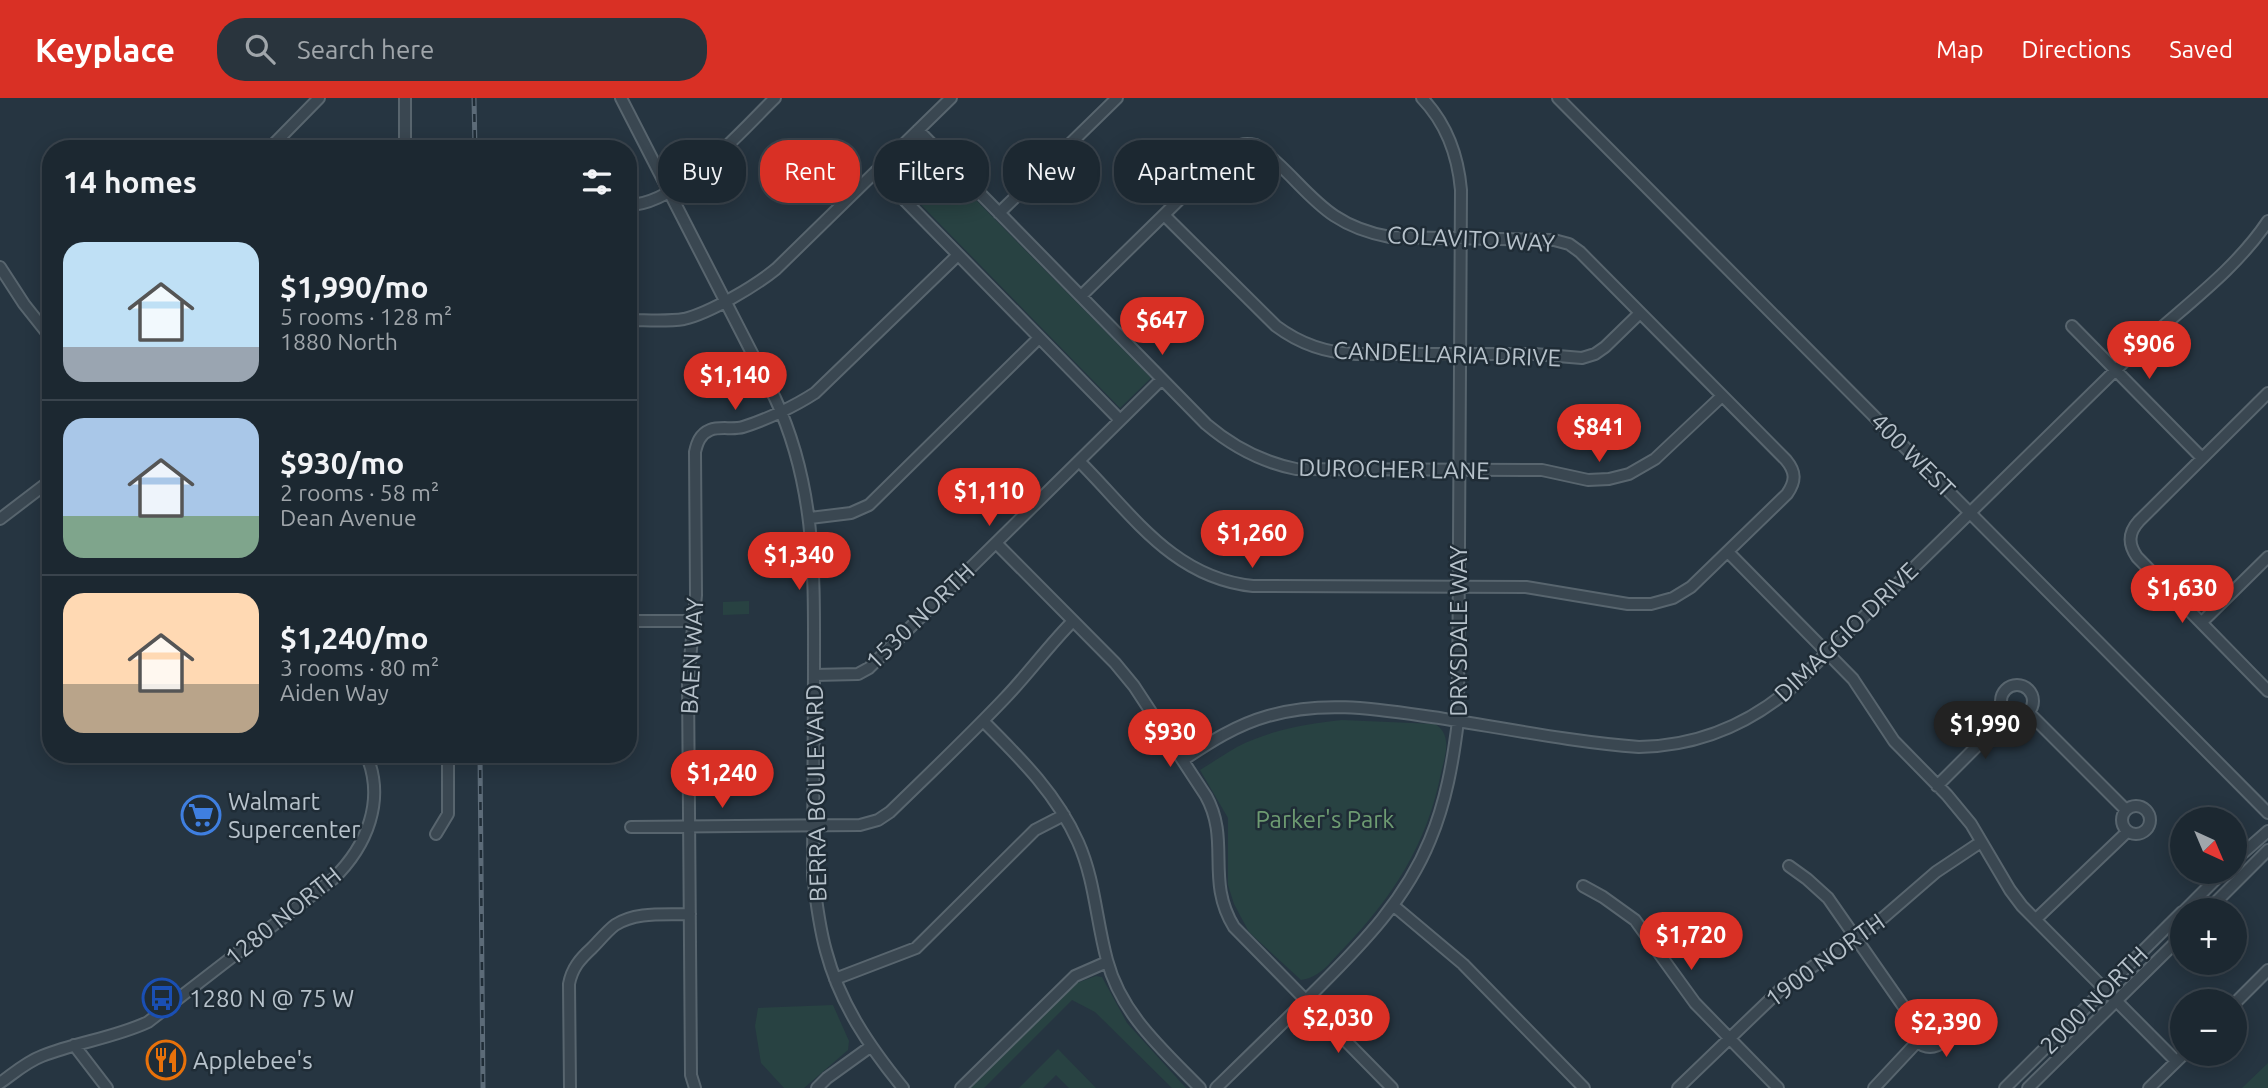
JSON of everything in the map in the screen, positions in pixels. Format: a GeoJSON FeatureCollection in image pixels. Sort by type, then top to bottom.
{"type":"FeatureCollection","features":[{"type":"Feature","properties":{"kind":"street"},"geometry":{"type":"LineString","coordinates":[[278,140],[319,98]]}},
{"type":"Feature","properties":{"kind":"street"},"geometry":{"type":"LineString","coordinates":[[405,98],[405,140]]}},
{"type":"Feature","properties":{"kind":"street","name":"BERRA BOULEVARD"},"geometry":{"type":"LineString","coordinates":[[621,98],[658,169]]}},
{"type":"Feature","properties":{"kind":"street"},"geometry":{"type":"LineString","coordinates":[[732,140],[775,98]]}},
{"type":"Feature","properties":{"kind":"street"},"geometry":{"type":"LineString","coordinates":[[908,140],[951,98]]}},
{"type":"Feature","properties":{"kind":"street"},"geometry":{"type":"LineString","coordinates":[[999,213],[1117,98]]}},
{"type":"Feature","properties":{"kind":"street","name":"DRYSDALE WAY"},"geometry":{"type":"LineString","coordinates":[[1216,1088],[1362,944],[1394,906],[1423,856],[1436,824],[1451,767],[1458,721],[1460,179],[1455,156],[1441,123],[1422,98]]}},
{"type":"Feature","properties":{"kind":"street","name":"400 WEST"},"geometry":{"type":"LineString","coordinates":[[1558,98],[2268,813]]}},
{"type":"Feature","properties":{"kind":"street","name":"DUROCHER LANE"},"geometry":{"type":"LineString","coordinates":[[918,130],[1206,424],[1226,440],[1272,463],[1296,469],[1542,470],[1588,480],[1619,477],[1638,470],[1655,459],[1722,396]]}},
{"type":"Feature","properties":{"kind":"street","name":"COLAVITO WAY"},"geometry":{"type":"LineString","coordinates":[[1164,215],[1236,145],[1247,143],[1264,151],[1313,201],[1346,223],[1367,232],[1390,237],[1554,240],[1569,244],[1580,252],[1793,468],[1793,486],[1787,494],[1728,552]]}},
{"type":"Feature","properties":{"kind":"street"},"geometry":{"type":"LineString","coordinates":[[637,320],[680,319],[693,316],[762,281],[874,173]]}},
{"type":"Feature","properties":{"kind":"street"},"geometry":{"type":"LineString","coordinates":[[637,204],[658,196]]}},
{"type":"Feature","properties":{"kind":"street","name":"BERRA BOULEVARD"},"geometry":{"type":"LineString","coordinates":[[676,203],[781,410],[801,474],[810,518],[815,575],[814,887],[826,951],[835,979],[870,1047],[903,1088]]}},
{"type":"Feature","properties":{"kind":"street"},"geometry":{"type":"LineString","coordinates":[[908,203],[1120,421]]}},
{"type":"Feature","properties":{"kind":"street"},"geometry":{"type":"LineString","coordinates":[[1081,296],[1164,215]]}},
{"type":"Feature","properties":{"kind":"street","name":"CANDELLARIA DRIVE"},"geometry":{"type":"LineString","coordinates":[[1164,215],[1266,318],[1296,340],[1319,349],[1344,354],[1534,354],[1582,358],[1605,347],[1640,313]]}},
{"type":"Feature","properties":{"kind":"street","name":"DIMAGGIO DRIVE"},"geometry":{"type":"LineString","coordinates":[[1183,760],[1234,729],[1267,716],[1330,706],[1363,707],[1624,746],[1653,747],[1681,743],[1727,729],[1767,708],[1790,690],[2148,339],[2226,271],[2268,221]]}},
{"type":"Feature","properties":{"kind":"street"},"geometry":{"type":"LineString","coordinates":[[781,410],[804,400],[827,384],[958,254]]}},
{"type":"Feature","properties":{"kind":"street"},"geometry":{"type":"LineString","coordinates":[[0,267],[42,327]]}},
{"type":"Feature","properties":{"kind":"street"},"geometry":{"type":"LineString","coordinates":[[2072,326],[2202,458]]}},
{"type":"Feature","properties":{"kind":"street"},"geometry":{"type":"LineString","coordinates":[[810,518],[851,513],[869,505],[1040,338]]}},
{"type":"Feature","properties":{"kind":"street","name":"1530 NORTH"},"geometry":{"type":"LineString","coordinates":[[814,675],[858,674],[869,668],[1162,379]]}},
{"type":"Feature","properties":{"kind":"street"},"geometry":{"type":"LineString","coordinates":[[2268,393],[2139,521],[2132,530],[2130,540],[2130,546],[2137,557],[2268,691]]}},
{"type":"Feature","properties":{"kind":"street","name":"BAEN WAY"},"geometry":{"type":"LineString","coordinates":[[695,1088],[691,1075],[688,681],[696,595],[695,452],[702,435],[717,429],[743,427],[781,410]]}},
{"type":"Feature","properties":{"kind":"street"},"geometry":{"type":"LineString","coordinates":[[1079,461],[1167,550],[1186,565],[1219,580],[1253,586],[1526,587],[1629,604],[1651,604],[1673,598],[1691,587],[1728,552],[1853,679],[1894,741],[1965,817],[2010,890],[2117,1000],[2170,1048]]}},
{"type":"Feature","properties":{"kind":"street"},"geometry":{"type":"LineString","coordinates":[[0,519],[42,487]]}},
{"type":"Feature","properties":{"kind":"street"},"geometry":{"type":"LineString","coordinates":[[996,542],[1134,686],[1206,796],[1216,818],[1219,891],[1228,918],[1240,935],[1392,1088]]}},
{"type":"Feature","properties":{"kind":"street"},"geometry":{"type":"LineString","coordinates":[[2202,622],[2268,556]]}},
{"type":"Feature","properties":{"kind":"street"},"geometry":{"type":"LineString","coordinates":[[637,621],[694,621]]}},
{"type":"Feature","properties":{"kind":"street"},"geometry":{"type":"LineString","coordinates":[[631,827],[872,823],[885,816],[983,721],[1073,621]]}},
{"type":"Feature","properties":{"kind":"street"},"geometry":{"type":"LineString","coordinates":[[2024,686],[2032,695],[2028,712],[2021,716],[2009,714],[2003,708],[2002,695],[2007,688],[2024,686]]}},
{"type":"Feature","properties":{"kind":"street"},"geometry":{"type":"LineString","coordinates":[[2028,712],[2126,810]]}},
{"type":"Feature","properties":{"kind":"street"},"geometry":{"type":"LineString","coordinates":[[1937,786],[2009,714]]}},
{"type":"Feature","properties":{"kind":"street"},"geometry":{"type":"LineString","coordinates":[[983,721],[1043,784],[1064,815],[1078,841],[1093,887],[1107,962],[1119,990],[1140,1026],[1200,1088]]}},
{"type":"Feature","properties":{"kind":"street","name":"1280 NORTH"},"geometry":{"type":"LineString","coordinates":[[0,1083],[39,1057],[148,1022],[333,878],[357,851],[368,829],[374,809],[370,763]]}},
{"type":"Feature","properties":{"kind":"street"},"geometry":{"type":"LineString","coordinates":[[436,834],[448,814],[448,763]]}},
{"type":"Feature","properties":{"kind":"street"},"geometry":{"type":"LineString","coordinates":[[2133,806],[2147,811],[2151,817],[2148,829],[2142,834],[2127,832],[2122,821],[2126,810],[2133,806]]}},
{"type":"Feature","properties":{"kind":"street"},"geometry":{"type":"LineString","coordinates":[[835,979],[916,948],[1035,830],[1064,815]]}},
{"type":"Feature","properties":{"kind":"street"},"geometry":{"type":"LineString","coordinates":[[2247,848],[2268,831]]}},
{"type":"Feature","properties":{"kind":"street"},"geometry":{"type":"LineString","coordinates":[[2036,919],[2127,832]]}},
{"type":"Feature","properties":{"kind":"street","name":"1900 NORTH"},"geometry":{"type":"LineString","coordinates":[[1678,1088],[1782,988],[1884,917],[1936,872],[1981,842]]}},
{"type":"Feature","properties":{"kind":"street"},"geometry":{"type":"LineString","coordinates":[[2220,898],[2268,850]]}},
{"type":"Feature","properties":{"kind":"street"},"geometry":{"type":"LineString","coordinates":[[1789,866],[1828,898],[1915,1023]]}},
{"type":"Feature","properties":{"kind":"street","name":"2000 NORTH"},"geometry":{"type":"LineString","coordinates":[[2196,898],[2211,884]]}},
{"type":"Feature","properties":{"kind":"street"},"geometry":{"type":"LineString","coordinates":[[1583,886],[1635,920],[1685,991],[1778,1088]]}},
{"type":"Feature","properties":{"kind":"street"},"geometry":{"type":"LineString","coordinates":[[1394,906],[1463,964],[1584,1088]]}},
{"type":"Feature","properties":{"kind":"street"},"geometry":{"type":"LineString","coordinates":[[570,1088],[569,984],[578,962],[614,926],[623,921],[642,916],[690,914]]}},
{"type":"Feature","properties":{"kind":"street","name":"2000 NORTH"},"geometry":{"type":"LineString","coordinates":[[2005,1088],[2170,924]]}},
{"type":"Feature","properties":{"kind":"street","name":"2000 NORTH"},"geometry":{"type":"LineString","coordinates":[[2028,1088],[2170,948]]}},
{"type":"Feature","properties":{"kind":"street"},"geometry":{"type":"LineString","coordinates":[[961,1088],[1074,976],[1107,962]]}},
{"type":"Feature","properties":{"kind":"street"},"geometry":{"type":"LineString","coordinates":[[2247,991],[2268,970]]}},
{"type":"Feature","properties":{"kind":"street"},"geometry":{"type":"LineString","coordinates":[[1933,1013],[1943,1018],[1947,1028],[1946,1038],[1938,1046],[1927,1047],[1917,1042],[1913,1032],[1915,1023],[1922,1015],[1933,1013]]}},
{"type":"Feature","properties":{"kind":"street"},"geometry":{"type":"LineString","coordinates":[[1874,1088],[1917,1042]]}},
{"type":"Feature","properties":{"kind":"street"},"geometry":{"type":"LineString","coordinates":[[74,1045],[107,1088]]}},
{"type":"Feature","properties":{"kind":"street"},"geometry":{"type":"LineString","coordinates":[[817,1088],[870,1047]]}},
{"type":"Feature","properties":{"kind":"street"},"geometry":{"type":"LineString","coordinates":[[2149,1088],[2171,1066]]}},
{"type":"Feature","properties":{"kind":"green space"},"geometry":{"type":"Polygon","coordinates":[[[919,203],[979,203],[1151,378],[1120,408],[919,203]]]}},
{"type":"Feature","properties":{"kind":"green space"},"geometry":{"type":"Polygon","coordinates":[[[749,601],[749,614],[723,615],[723,602],[749,601]]]}},
{"type":"Feature","properties":{"kind":"green space","name":"Parker's Park"},"geometry":{"type":"Polygon","coordinates":[[[1342,720],[1435,724],[1444,734],[1446,753],[1427,823],[1406,868],[1377,910],[1329,964],[1314,976],[1301,980],[1249,932],[1234,904],[1228,885],[1228,818],[1200,770],[1237,747],[1262,736],[1342,720]]]}},
{"type":"Feature","properties":{"kind":"green space"},"geometry":{"type":"Polygon","coordinates":[[[1096,976],[1102,977],[1127,1023],[1186,1088],[1172,1088],[1095,1012],[1072,1000],[984,1088],[969,1088],[1074,984],[1096,976]]]}},
{"type":"Feature","properties":{"kind":"green space"},"geometry":{"type":"Polygon","coordinates":[[[833,1005],[849,1041],[848,1050],[804,1088],[784,1088],[761,1063],[755,1026],[758,1008],[833,1005]]]}},
{"type":"Feature","properties":{"kind":"green space"},"geometry":{"type":"Polygon","coordinates":[[[1058,1049],[1096,1088],[1069,1088],[1056,1075],[1043,1088],[1019,1088],[1058,1049]]]}},
{"type":"Feature","properties":{"kind":"green space"},"geometry":{"type":"Polygon","coordinates":[[[2268,1063],[2268,1088],[2242,1088],[2268,1063]]]}},
{"type":"Feature","properties":{"kind":"railway"},"geometry":{"type":"LineString","coordinates":[[474,98],[475,140]]}},
{"type":"Feature","properties":{"kind":"railway"},"geometry":{"type":"LineString","coordinates":[[480,763],[483,1088]]}},
{"type":"Feature","properties":{"kind":"place","name":"Walmart Supercenter"},"geometry":{"type":"Point","coordinates":[201,815]}},
{"type":"Feature","properties":{"kind":"place","name":"1280 N @ 75 W"},"geometry":{"type":"Point","coordinates":[162,998]}},
{"type":"Feature","properties":{"kind":"place","name":"Applebee's"},"geometry":{"type":"Point","coordinates":[166,1060]}}]}
